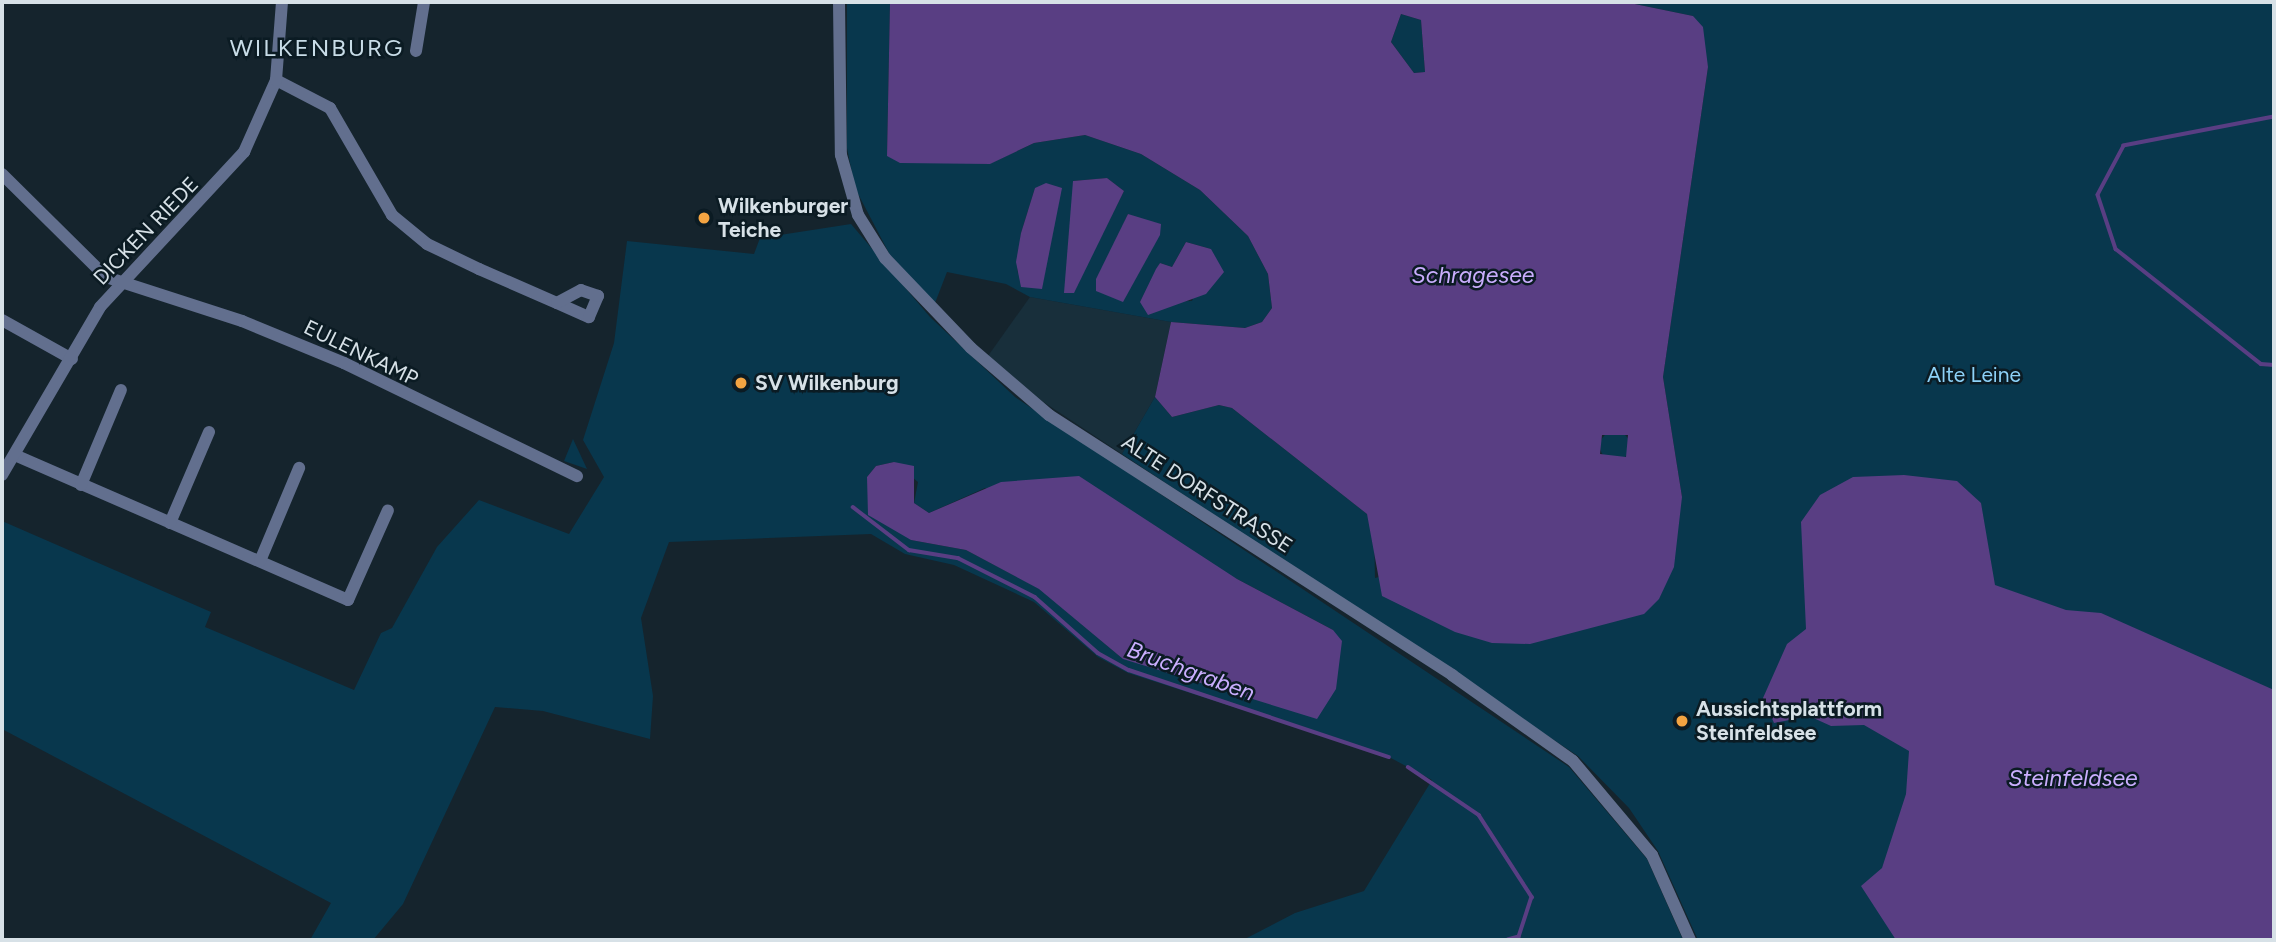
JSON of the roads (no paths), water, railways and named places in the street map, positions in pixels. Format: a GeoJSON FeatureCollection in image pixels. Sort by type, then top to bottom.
{"type":"FeatureCollection","features":[{"type":"Feature","properties":{"kind":"street","name":"DICKEN RIEDE"},"geometry":{"type":"LineString","coordinates":[[2,475],[17,456],[100,307],[244,152],[276,80],[282,2]]}},
{"type":"Feature","properties":{"kind":"street"},"geometry":{"type":"LineString","coordinates":[[416,51],[425,2]]}},
{"type":"Feature","properties":{"kind":"street","name":"ALTE DORFSTRASSE"},"geometry":{"type":"LineString","coordinates":[[839,2],[841,155],[858,215],[885,258],[1039,407],[1573,761],[1652,855],[1690,940]]}},
{"type":"Feature","properties":{"kind":"street"},"geometry":{"type":"LineString","coordinates":[[276,80],[330,108],[408,231],[557,303]]}},
{"type":"Feature","properties":{"kind":"street","name":"EULENKAMP"},"geometry":{"type":"LineString","coordinates":[[2,174],[106,277],[242,321],[344,363],[577,476]]}},
{"type":"Feature","properties":{"kind":"street"},"geometry":{"type":"LineString","coordinates":[[2,320],[72,359]]}},
{"type":"Feature","properties":{"kind":"street"},"geometry":{"type":"LineString","coordinates":[[80,485],[121,390]]}},
{"type":"Feature","properties":{"kind":"street"},"geometry":{"type":"LineString","coordinates":[[170,523],[209,432]]}},
{"type":"Feature","properties":{"kind":"street"},"geometry":{"type":"LineString","coordinates":[[17,456],[348,600],[388,510]]}},
{"type":"Feature","properties":{"kind":"street"},"geometry":{"type":"LineString","coordinates":[[260,561],[299,468]]}},
{"type":"Feature","properties":{"kind":"water","name":"Schragesee"},"geometry":{"type":"Polygon","coordinates":[[[890,2],[1625,2],[1693,16],[1703,27],[1708,67],[1663,377],[1682,497],[1674,567],[1659,599],[1644,614],[1530,644],[1492,643],[1455,632],[1382,596],[1367,514],[1232,408],[1219,405],[1172,417],[1155,397],[1171,322],[1245,328],[1262,322],[1272,308],[1268,274],[1248,236],[1200,190],[1141,154],[1085,135],[1034,143],[990,164],[900,163],[887,156],[890,2]],[[1401,14],[1391,42],[1414,73],[1425,72],[1421,20],[1401,14]],[[1602,435],[1600,454],[1626,457],[1628,435],[1602,435]]]}},
{"type":"Feature","properties":{"kind":"water"},"geometry":{"type":"Polygon","coordinates":[[[1107,178],[1124,191],[1074,293],[1064,293],[1073,181],[1107,178]]]}},
{"type":"Feature","properties":{"kind":"water"},"geometry":{"type":"Polygon","coordinates":[[[1046,183],[1062,188],[1042,289],[1021,287],[1016,262],[1021,233],[1035,188],[1046,183]]]}},
{"type":"Feature","properties":{"kind":"water"},"geometry":{"type":"Polygon","coordinates":[[[1128,214],[1161,224],[1160,235],[1123,302],[1096,291],[1096,279],[1128,214]]]}},
{"type":"Feature","properties":{"kind":"water"},"geometry":{"type":"Polygon","coordinates":[[[1186,242],[1211,249],[1224,272],[1206,294],[1148,315],[1140,302],[1156,269],[1160,263],[1172,267],[1186,242]]]}},
{"type":"Feature","properties":{"kind":"water"},"geometry":{"type":"Polygon","coordinates":[[[894,462],[914,466],[914,503],[929,513],[1001,482],[1079,476],[1237,579],[1333,630],[1342,641],[1336,689],[1317,719],[1123,659],[1039,589],[966,550],[911,540],[868,515],[867,477],[876,466],[894,462]]]}},
{"type":"Feature","properties":{"kind":"water","name":"Steinfeldsee"},"geometry":{"type":"Polygon","coordinates":[[[1904,475],[1957,481],[1981,503],[1995,585],[2066,610],[2101,613],[2274,690],[2274,940],[1896,940],[1861,886],[1882,868],[1906,794],[1909,751],[1864,725],[1831,726],[1809,716],[1774,723],[1763,698],[1787,644],[1806,629],[1801,522],[1820,495],[1853,477],[1904,475]]]}},
{"type":"Feature","properties":{"kind":"waterway","name":"Alte Leine"},"geometry":{"type":"LineString","coordinates":[[2274,117],[2124,146],[2098,195],[2116,249],[2261,364],[2274,365]]}},
{"type":"Feature","properties":{"kind":"waterway","name":"Bruchgraben"},"geometry":{"type":"LineString","coordinates":[[853,507],[909,550],[958,558],[1035,597],[1098,653],[1129,670],[1389,757]]}},
{"type":"Feature","properties":{"kind":"waterway","name":"Bruchgraben"},"geometry":{"type":"LineString","coordinates":[[1408,767],[1479,815],[1532,897],[1519,937],[1508,940]]}},
{"type":"Feature","properties":{"kind":"place","name":"Wilkenburger Teiche"},"geometry":{"type":"Point","coordinates":[704,218]}},
{"type":"Feature","properties":{"kind":"place","name":"SV Wilkenburg"},"geometry":{"type":"Point","coordinates":[741,383]}},
{"type":"Feature","properties":{"kind":"place","name":"Aussichtsplattform Steinfeldsee"},"geometry":{"type":"Point","coordinates":[1682,721]}},
{"type":"Feature","properties":{"kind":"district","name":"WILKENBURG"},"geometry":{"type":"Point","coordinates":[317,48]}}]}
